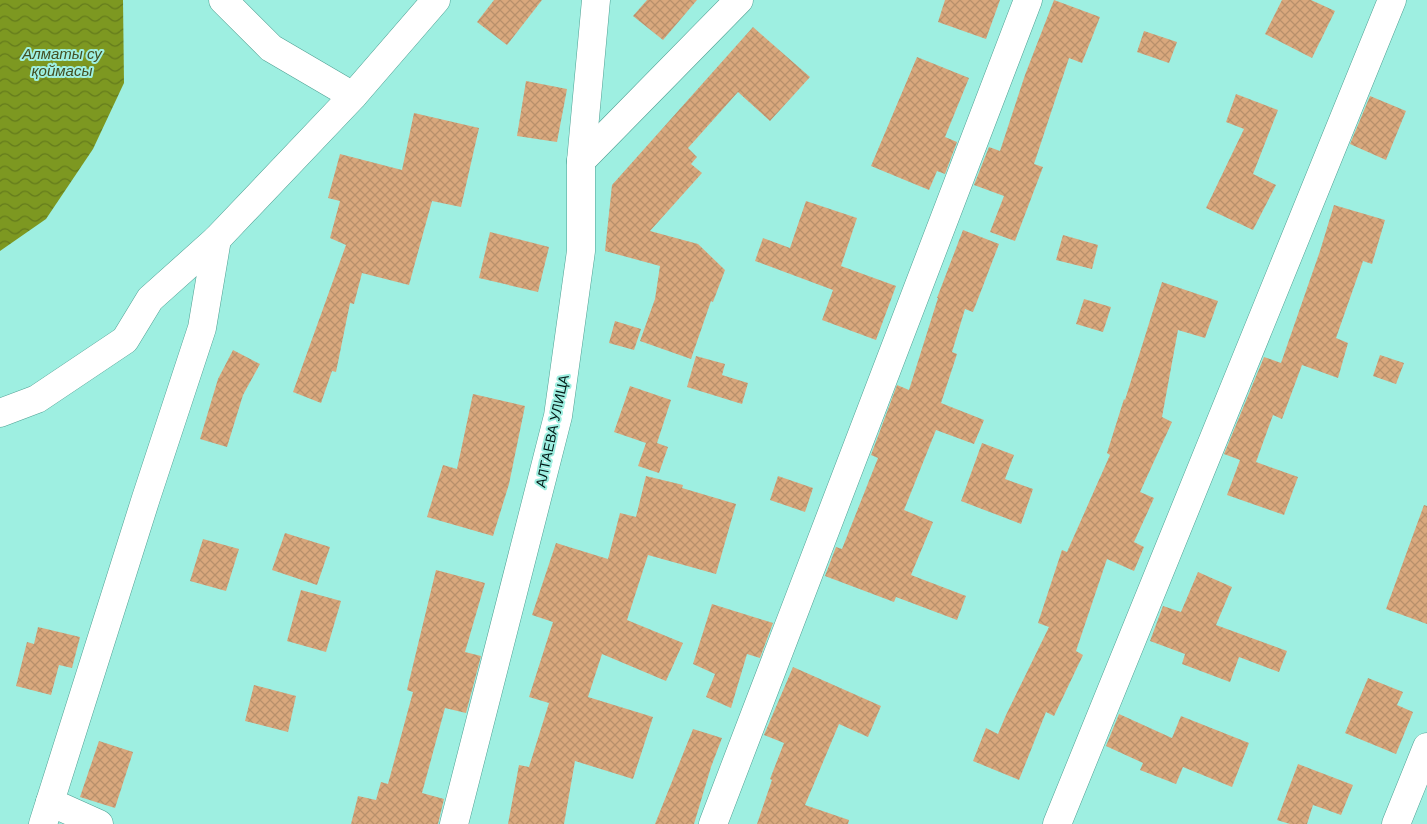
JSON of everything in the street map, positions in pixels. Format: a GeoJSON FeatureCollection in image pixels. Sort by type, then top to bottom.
{"type":"FeatureCollection","features":[{"type":"Feature","properties":{"kind":"street"},"geometry":{"type":"LineString","coordinates":[[224,0],[271,48],[353,96]]}},
{"type":"Feature","properties":{"kind":"street"},"geometry":{"type":"LineString","coordinates":[[0,413],[37,398],[125,340],[150,298],[217,239],[353,96],[436,0]]}},
{"type":"Feature","properties":{"kind":"street","name":"АЛТАЕВА УЛИЦА"},"geometry":{"type":"LineString","coordinates":[[454,824],[558,416],[581,251],[581,161],[596,0]]}},
{"type":"Feature","properties":{"kind":"street"},"geometry":{"type":"LineString","coordinates":[[581,161],[739,0]]}},
{"type":"Feature","properties":{"kind":"street"},"geometry":{"type":"LineString","coordinates":[[713,824],[1028,0]]}},
{"type":"Feature","properties":{"kind":"street"},"geometry":{"type":"LineString","coordinates":[[1057,824],[1392,0]]}},
{"type":"Feature","properties":{"kind":"street"},"geometry":{"type":"LineString","coordinates":[[99,824],[46,813],[202,328],[217,239]]}},
{"type":"Feature","properties":{"kind":"street"},"geometry":{"type":"LineString","coordinates":[[1396,824],[1427,747]]}},
{"type":"Feature","properties":{"kind":"water","name":"Алматы су қоймасы"},"geometry":{"type":"Polygon","coordinates":[[[0,0],[123,0],[124,83],[93,149],[46,219],[0,251],[0,0]]]}},
{"type":"Feature","properties":{"kind":"building"},"geometry":{"type":"Polygon","coordinates":[[[494,0],[542,0],[507,45],[477,22],[494,0]]]}},
{"type":"Feature","properties":{"kind":"building"},"geometry":{"type":"Polygon","coordinates":[[[647,0],[697,0],[663,40],[633,16],[647,0]]]}},
{"type":"Feature","properties":{"kind":"building"},"geometry":{"type":"Polygon","coordinates":[[[945,0],[1000,0],[986,39],[938,22],[945,0]]]}},
{"type":"Feature","properties":{"kind":"building"},"geometry":{"type":"Polygon","coordinates":[[[1054,0],[1100,17],[1082,63],[1069,58],[1034,164],[1043,167],[1015,241],[990,232],[1004,196],[974,185],[989,147],[1000,151],[1025,75],[1054,0]]]}},
{"type":"Feature","properties":{"kind":"building"},"geometry":{"type":"Polygon","coordinates":[[[1282,0],[1311,0],[1335,11],[1312,58],[1265,34],[1282,0]]]}},
{"type":"Feature","properties":{"kind":"building"},"geometry":{"type":"Polygon","coordinates":[[[753,27],[810,77],[770,121],[738,92],[688,148],[697,157],[691,164],[702,173],[650,231],[698,244],[725,270],[713,302],[711,301],[691,359],[640,341],[655,299],[660,266],[605,251],[612,185],[753,27]]]}},
{"type":"Feature","properties":{"kind":"building"},"geometry":{"type":"Polygon","coordinates":[[[1144,31],[1177,42],[1169,63],[1137,52],[1144,31]]]}},
{"type":"Feature","properties":{"kind":"building"},"geometry":{"type":"Polygon","coordinates":[[[917,57],[969,78],[945,137],[957,142],[945,174],[937,171],[929,190],[871,166],[917,57]]]}},
{"type":"Feature","properties":{"kind":"building"},"geometry":{"type":"Polygon","coordinates":[[[526,81],[567,89],[557,142],[517,136],[526,81]]]}},
{"type":"Feature","properties":{"kind":"building"},"geometry":{"type":"Polygon","coordinates":[[[1236,94],[1278,110],[1253,174],[1276,185],[1253,230],[1206,208],[1244,129],[1226,122],[1236,94]]]}},
{"type":"Feature","properties":{"kind":"building"},"geometry":{"type":"Polygon","coordinates":[[[1370,96],[1406,111],[1386,160],[1350,144],[1370,96]]]}},
{"type":"Feature","properties":{"kind":"building"},"geometry":{"type":"Polygon","coordinates":[[[414,113],[479,128],[461,207],[432,201],[409,285],[362,273],[354,304],[350,303],[336,372],[332,371],[321,403],[293,392],[346,245],[330,238],[340,201],[328,198],[340,154],[402,170],[414,113]]]}},
{"type":"Feature","properties":{"kind":"building"},"geometry":{"type":"Polygon","coordinates":[[[806,201],[857,218],[841,266],[896,286],[876,340],[822,320],[833,290],[755,261],[763,238],[790,248],[806,201]]]}},
{"type":"Feature","properties":{"kind":"building"},"geometry":{"type":"Polygon","coordinates":[[[1334,205],[1385,220],[1372,264],[1363,261],[1336,338],[1348,343],[1338,378],[1302,365],[1282,419],[1273,415],[1256,462],[1298,477],[1284,515],[1227,495],[1240,460],[1224,454],[1264,357],[1281,363],[1334,205]]]}},
{"type":"Feature","properties":{"kind":"building"},"geometry":{"type":"Polygon","coordinates":[[[963,230],[999,244],[973,312],[965,309],[952,352],[957,354],[941,403],[984,420],[974,444],[936,430],[904,510],[933,522],[911,575],[966,596],[957,620],[896,597],[894,602],[825,576],[836,547],[842,549],[878,458],[871,455],[897,385],[909,390],[937,298],[963,230]]]}},
{"type":"Feature","properties":{"kind":"building"},"geometry":{"type":"Polygon","coordinates":[[[490,232],[549,247],[538,292],[479,278],[490,232]]]}},
{"type":"Feature","properties":{"kind":"building"},"geometry":{"type":"Polygon","coordinates":[[[1063,235],[1098,245],[1092,269],[1056,260],[1063,235]]]}},
{"type":"Feature","properties":{"kind":"building"},"geometry":{"type":"Polygon","coordinates":[[[1162,282],[1218,301],[1205,338],[1178,330],[1162,417],[1172,422],[1140,492],[1154,498],[1134,542],[1144,547],[1134,571],[1107,559],[1076,651],[1083,655],[1054,716],[1046,712],[1019,780],[973,761],[986,728],[998,734],[1049,627],[1038,623],[1062,550],[1067,552],[1110,455],[1107,453],[1162,282]]]}},
{"type":"Feature","properties":{"kind":"building"},"geometry":{"type":"Polygon","coordinates":[[[1084,299],[1111,307],[1103,332],[1076,324],[1084,299]]]}},
{"type":"Feature","properties":{"kind":"building"},"geometry":{"type":"Polygon","coordinates":[[[615,321],[641,329],[634,350],[609,343],[615,321]]]}},
{"type":"Feature","properties":{"kind":"building"},"geometry":{"type":"Polygon","coordinates":[[[233,350],[260,364],[243,395],[227,447],[200,439],[218,379],[233,350]]]}},
{"type":"Feature","properties":{"kind":"building"},"geometry":{"type":"Polygon","coordinates":[[[1380,355],[1404,363],[1396,384],[1373,376],[1380,355]]]}},
{"type":"Feature","properties":{"kind":"building"},"geometry":{"type":"Polygon","coordinates":[[[696,356],[725,364],[722,375],[748,383],[742,404],[687,387],[696,356]]]}},
{"type":"Feature","properties":{"kind":"building"},"geometry":{"type":"Polygon","coordinates":[[[630,386],[671,400],[657,443],[668,447],[659,473],[638,466],[646,443],[614,432],[630,386]]]}},
{"type":"Feature","properties":{"kind":"building"},"geometry":{"type":"Polygon","coordinates":[[[473,394],[525,406],[509,484],[493,536],[427,517],[443,465],[457,469],[473,394]]]}},
{"type":"Feature","properties":{"kind":"building"},"geometry":{"type":"Polygon","coordinates":[[[982,443],[1014,455],[1005,479],[1033,489],[1021,524],[961,501],[982,443]]]}},
{"type":"Feature","properties":{"kind":"building"},"geometry":{"type":"Polygon","coordinates":[[[646,476],[683,485],[682,488],[736,504],[716,574],[648,555],[627,620],[683,643],[666,681],[602,654],[588,697],[653,717],[633,779],[575,761],[564,824],[508,824],[519,765],[529,767],[549,703],[529,697],[553,622],[532,615],[556,543],[608,559],[620,513],[636,517],[646,476]]]}},
{"type":"Feature","properties":{"kind":"building"},"geometry":{"type":"Polygon","coordinates":[[[778,476],[813,488],[805,512],[770,500],[778,476]]]}},
{"type":"Feature","properties":{"kind":"building"},"geometry":{"type":"Polygon","coordinates":[[[1424,505],[1427,506],[1427,624],[1386,609],[1424,505]]]}},
{"type":"Feature","properties":{"kind":"building"},"geometry":{"type":"Polygon","coordinates":[[[285,533],[330,547],[317,585],[272,570],[285,533]]]}},
{"type":"Feature","properties":{"kind":"building"},"geometry":{"type":"Polygon","coordinates":[[[203,539],[239,549],[226,591],[190,581],[203,539]]]}},
{"type":"Feature","properties":{"kind":"building"},"geometry":{"type":"Polygon","coordinates":[[[436,570],[485,583],[465,652],[481,656],[466,713],[445,708],[422,793],[444,799],[438,824],[351,824],[358,796],[376,800],[381,782],[388,784],[413,692],[407,690],[436,570]]]}},
{"type":"Feature","properties":{"kind":"building"},"geometry":{"type":"Polygon","coordinates":[[[1198,572],[1232,587],[1216,625],[1287,651],[1279,672],[1239,657],[1230,682],[1182,664],[1185,654],[1150,641],[1163,606],[1181,612],[1198,572]]]}},
{"type":"Feature","properties":{"kind":"building"},"geometry":{"type":"Polygon","coordinates":[[[301,590],[341,601],[326,652],[287,641],[301,590]]]}},
{"type":"Feature","properties":{"kind":"building"},"geometry":{"type":"Polygon","coordinates":[[[712,604],[773,623],[760,658],[747,654],[731,708],[706,697],[715,674],[693,664],[712,604]]]}},
{"type":"Feature","properties":{"kind":"building"},"geometry":{"type":"Polygon","coordinates":[[[38,627],[80,637],[72,668],[59,665],[51,695],[16,686],[27,642],[34,644],[38,627]]]}},
{"type":"Feature","properties":{"kind":"building"},"geometry":{"type":"Polygon","coordinates":[[[793,667],[881,706],[868,737],[839,724],[805,805],[849,820],[848,824],[757,824],[772,780],[770,779],[784,743],[764,735],[793,667]]]}},
{"type":"Feature","properties":{"kind":"building"},"geometry":{"type":"Polygon","coordinates":[[[1368,678],[1403,692],[1397,705],[1413,712],[1396,754],[1345,733],[1368,678]]]}},
{"type":"Feature","properties":{"kind":"building"},"geometry":{"type":"Polygon","coordinates":[[[254,685],[296,696],[288,732],[245,721],[254,685]]]}},
{"type":"Feature","properties":{"kind":"building"},"geometry":{"type":"Polygon","coordinates":[[[1119,714],[1172,738],[1181,716],[1249,743],[1232,787],[1183,767],[1176,784],[1140,770],[1143,763],[1106,746],[1119,714]]]}},
{"type":"Feature","properties":{"kind":"building"},"geometry":{"type":"Polygon","coordinates":[[[693,729],[722,738],[694,824],[655,824],[693,729]]]}},
{"type":"Feature","properties":{"kind":"building"},"geometry":{"type":"Polygon","coordinates":[[[99,741],[133,752],[115,808],[80,797],[99,741]]]}},
{"type":"Feature","properties":{"kind":"building"},"geometry":{"type":"Polygon","coordinates":[[[1298,764],[1353,785],[1341,815],[1313,805],[1307,824],[1290,824],[1277,820],[1298,764]]]}}]}
